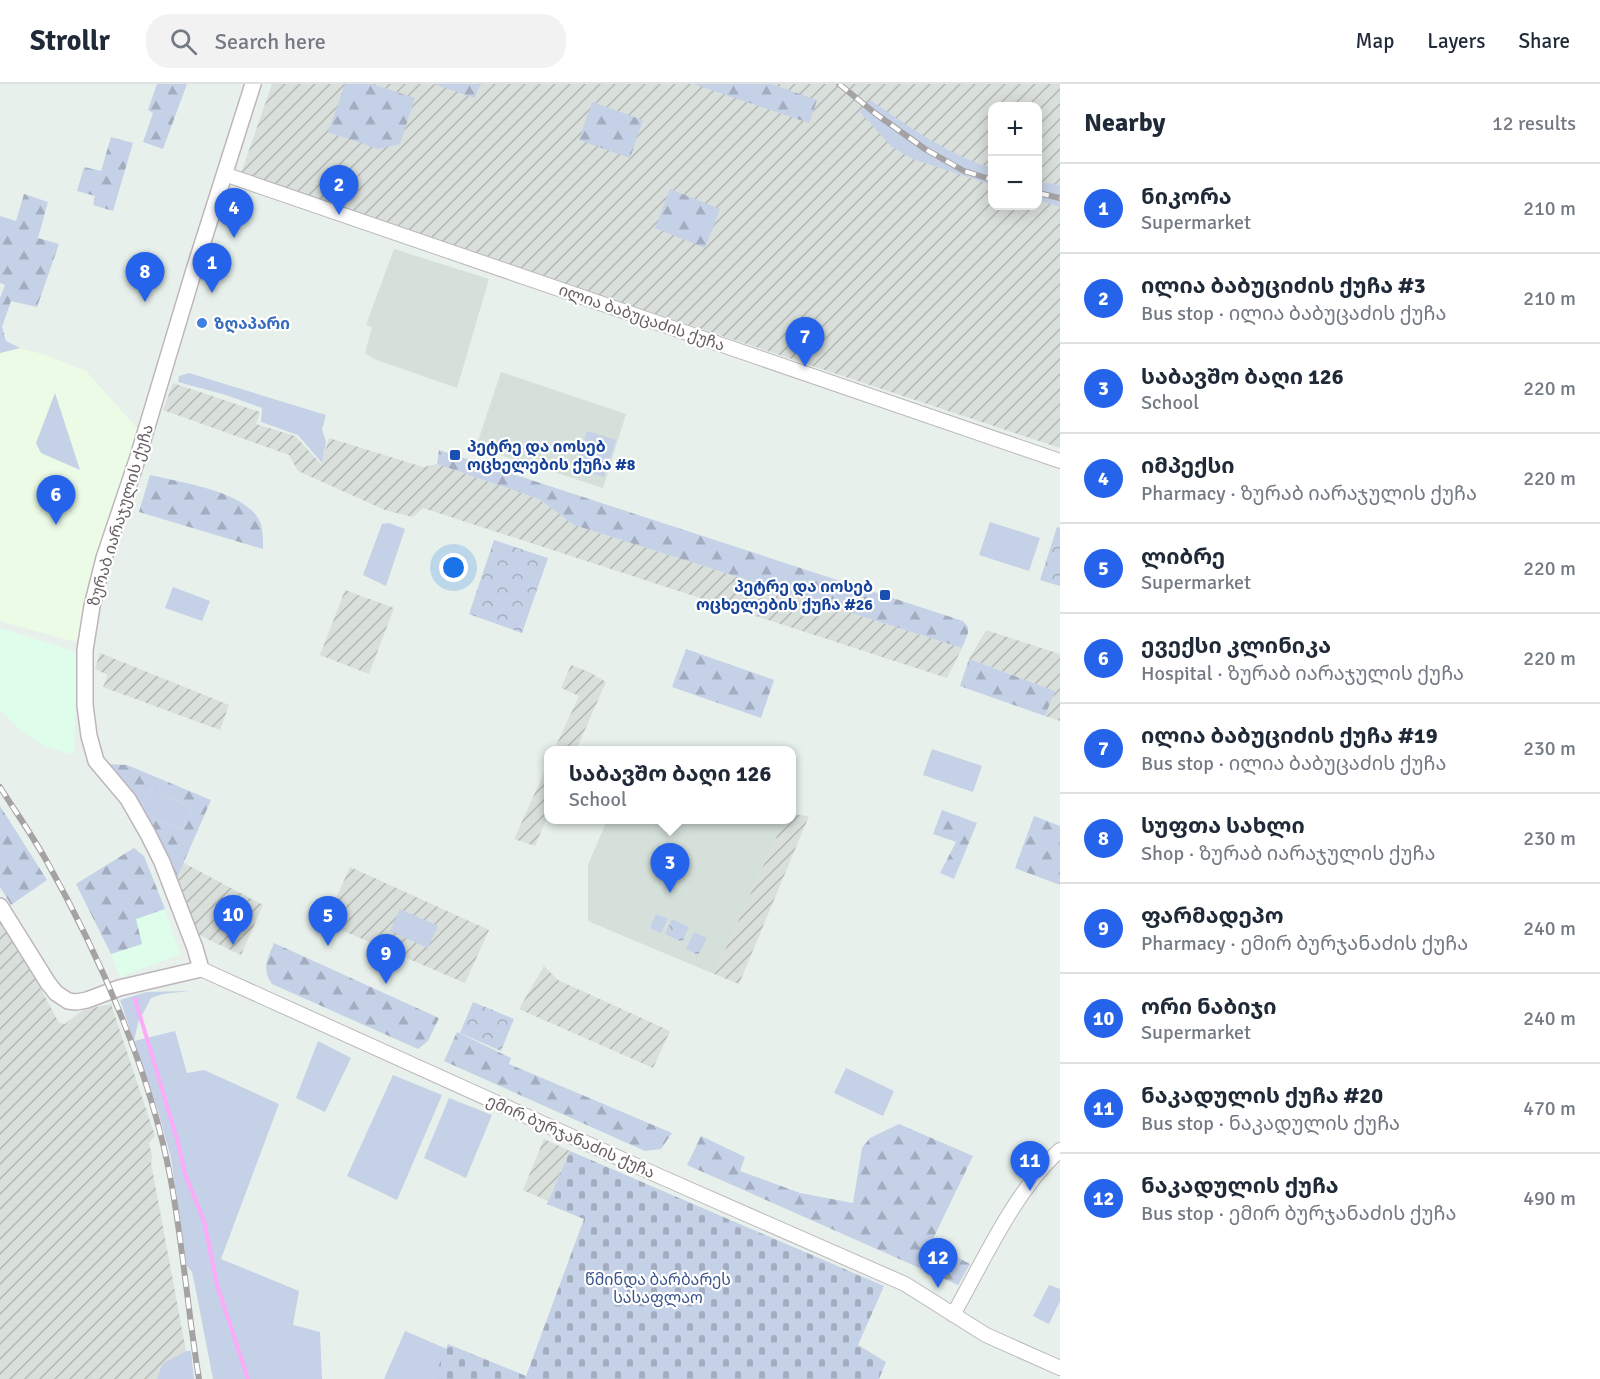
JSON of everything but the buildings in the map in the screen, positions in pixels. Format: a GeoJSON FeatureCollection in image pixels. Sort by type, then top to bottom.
{"type":"FeatureCollection","features":[{"type":"Feature","properties":{"kind":"main road","name":"ზურაბ იარაჯულის ქუჩა"},"geometry":{"type":"LineString","coordinates":[[201,969],[166,872],[148,834],[128,799],[96,760],[87,726],[85,650],[92,606],[104,558],[253,84]]}},
{"type":"Feature","properties":{"kind":"main road"},"geometry":{"type":"LineString","coordinates":[[0,906],[48,983],[56,993],[68,1001],[87,1000],[119,988],[201,969]]}},
{"type":"Feature","properties":{"kind":"street","name":"ილია ბაბუცაძის ქუჩა"},"geometry":{"type":"LineString","coordinates":[[225,174],[1060,460]]}},
{"type":"Feature","properties":{"kind":"street","name":"ემირ ბურჯანაძის ქუჩა"},"geometry":{"type":"LineString","coordinates":[[201,969],[659,1176],[905,1284],[986,1335],[1060,1368]]}},
{"type":"Feature","properties":{"kind":"street"},"geometry":{"type":"LineString","coordinates":[[953,1315],[1013,1209],[1042,1167],[1060,1150]]}},
{"type":"Feature","properties":{"kind":"shaded area"},"geometry":{"type":"Polygon","coordinates":[[[272,84],[1060,84],[1060,448],[240,176],[272,84]]]}},
{"type":"Feature","properties":{"kind":"shaded area"},"geometry":{"type":"Polygon","coordinates":[[[394,249],[489,279],[457,388],[374,359],[365,353],[372,327],[366,325],[394,249]]]}},
{"type":"Feature","properties":{"kind":"shaded area"},"geometry":{"type":"Polygon","coordinates":[[[20,348],[46,355],[86,371],[138,429],[79,639],[75,642],[0,621],[0,353],[20,348]]]}},
{"type":"Feature","properties":{"kind":"shaded area"},"geometry":{"type":"Polygon","coordinates":[[[501,372],[626,414],[603,488],[476,447],[501,372]]]}},
{"type":"Feature","properties":{"kind":"shaded area"},"geometry":{"type":"Polygon","coordinates":[[[173,383],[260,412],[256,424],[295,436],[321,464],[329,438],[423,467],[437,464],[539,499],[574,525],[962,648],[947,678],[423,508],[413,517],[385,510],[298,471],[289,455],[163,410],[173,383]]]}},
{"type":"Feature","properties":{"kind":"shaded area"},"geometry":{"type":"Polygon","coordinates":[[[345,590],[394,608],[369,674],[320,655],[345,590]]]}},
{"type":"Feature","properties":{"kind":"shaded area"},"geometry":{"type":"Polygon","coordinates":[[[0,628],[77,654],[74,750],[69,754],[47,747],[21,731],[0,710],[0,628]]]}},
{"type":"Feature","properties":{"kind":"shaded area"},"geometry":{"type":"Polygon","coordinates":[[[986,630],[1060,654],[1060,721],[1045,716],[1055,691],[969,659],[986,630]]]}},
{"type":"Feature","properties":{"kind":"shaded area"},"geometry":{"type":"Polygon","coordinates":[[[100,653],[229,705],[220,730],[103,687],[108,675],[95,669],[100,653]]]}},
{"type":"Feature","properties":{"kind":"shaded area"},"geometry":{"type":"Polygon","coordinates":[[[571,665],[606,682],[578,746],[556,746],[579,696],[561,688],[571,665]]]}},
{"type":"Feature","properties":{"kind":"shaded area"},"geometry":{"type":"Polygon","coordinates":[[[544,773],[544,824],[535,846],[514,839],[544,773]]]}},
{"type":"Feature","properties":{"kind":"shaded area"},"geometry":{"type":"Polygon","coordinates":[[[796,814],[809,816],[739,984],[714,974],[782,824],[796,824],[796,814]]]}},
{"type":"Feature","properties":{"kind":"shaded area"},"geometry":{"type":"Polygon","coordinates":[[[605,824],[782,824],[714,974],[588,921],[588,865],[605,824]]]}},
{"type":"Feature","properties":{"kind":"shaded area"},"geometry":{"type":"Polygon","coordinates":[[[180,861],[263,905],[241,955],[197,934],[168,870],[180,861]]]}},
{"type":"Feature","properties":{"kind":"shaded area"},"geometry":{"type":"Polygon","coordinates":[[[350,867],[489,930],[465,983],[325,923],[350,867]]]}},
{"type":"Feature","properties":{"kind":"shaded area"},"geometry":{"type":"Polygon","coordinates":[[[165,909],[180,954],[120,977],[111,954],[142,944],[136,919],[165,909]]]}},
{"type":"Feature","properties":{"kind":"shaded area"},"geometry":{"type":"Polygon","coordinates":[[[0,920],[28,965],[59,1023],[65,1024],[83,1010],[111,1004],[155,1136],[149,1143],[151,1163],[186,1351],[162,1364],[157,1379],[0,1379],[0,920]]]}},
{"type":"Feature","properties":{"kind":"shaded area"},"geometry":{"type":"Polygon","coordinates":[[[544,966],[558,980],[670,1031],[653,1068],[519,1009],[544,966]]]}},
{"type":"Feature","properties":{"kind":"shaded area"},"geometry":{"type":"Polygon","coordinates":[[[544,1139],[570,1151],[548,1201],[523,1190],[544,1139]]]}},
{"type":"Feature","properties":{"kind":"green space"},"geometry":{"type":"Polygon","coordinates":[[[157,84],[187,84],[163,149],[143,142],[153,113],[148,110],[157,84]]]}},
{"type":"Feature","properties":{"kind":"green space"},"geometry":{"type":"Polygon","coordinates":[[[345,84],[372,84],[415,98],[400,144],[378,149],[328,132],[345,84]]]}},
{"type":"Feature","properties":{"kind":"green space"},"geometry":{"type":"Polygon","coordinates":[[[433,84],[480,84],[475,98],[433,84]]]}},
{"type":"Feature","properties":{"kind":"green space"},"geometry":{"type":"Polygon","coordinates":[[[693,84],[771,84],[817,100],[809,123],[693,84]]]}},
{"type":"Feature","properties":{"kind":"green space"},"geometry":{"type":"Polygon","coordinates":[[[870,100],[944,148],[988,166],[988,184],[913,159],[892,147],[860,112],[870,100]]]}},
{"type":"Feature","properties":{"kind":"green space"},"geometry":{"type":"Polygon","coordinates":[[[592,102],[643,120],[630,158],[579,140],[592,102]]]}},
{"type":"Feature","properties":{"kind":"green space"},"geometry":{"type":"Polygon","coordinates":[[[111,137],[133,143],[113,211],[93,205],[95,196],[77,191],[84,167],[101,171],[111,137]]]}},
{"type":"Feature","properties":{"kind":"green space"},"geometry":{"type":"Polygon","coordinates":[[[1042,183],[1060,185],[1060,207],[1042,201],[1042,183]]]}},
{"type":"Feature","properties":{"kind":"green space"},"geometry":{"type":"Polygon","coordinates":[[[670,189],[720,209],[705,248],[655,228],[670,189]]]}},
{"type":"Feature","properties":{"kind":"green space"},"geometry":{"type":"Polygon","coordinates":[[[24,194],[48,202],[38,238],[59,244],[37,307],[11,301],[2,327],[6,341],[20,348],[0,353],[0,298],[5,285],[0,283],[0,216],[16,221],[24,194]]]}},
{"type":"Feature","properties":{"kind":"green space"},"geometry":{"type":"Polygon","coordinates":[[[189,373],[326,415],[322,429],[326,442],[322,463],[298,435],[261,422],[262,408],[178,382],[179,376],[189,373]]]}},
{"type":"Feature","properties":{"kind":"green space"},"geometry":{"type":"Polygon","coordinates":[[[55,393],[80,470],[41,453],[36,443],[55,393]]]}},
{"type":"Feature","properties":{"kind":"green space"},"geometry":{"type":"Polygon","coordinates":[[[587,431],[616,440],[604,477],[575,468],[587,431]]]}},
{"type":"Feature","properties":{"kind":"green space"},"geometry":{"type":"Polygon","coordinates":[[[439,450],[963,621],[968,627],[968,633],[962,648],[574,525],[539,499],[437,464],[439,450]]]}},
{"type":"Feature","properties":{"kind":"green space"},"geometry":{"type":"Polygon","coordinates":[[[150,475],[213,490],[244,504],[255,514],[261,525],[263,549],[139,512],[150,475]]]}},
{"type":"Feature","properties":{"kind":"green space"},"geometry":{"type":"Polygon","coordinates":[[[990,522],[1040,538],[1029,571],[979,555],[990,522]]]}},
{"type":"Feature","properties":{"kind":"green space"},"geometry":{"type":"Polygon","coordinates":[[[389,523],[405,529],[386,586],[363,575],[382,524],[389,523]]]}},
{"type":"Feature","properties":{"kind":"green space"},"geometry":{"type":"Polygon","coordinates":[[[1057,527],[1060,528],[1060,586],[1040,580],[1057,527]]]}},
{"type":"Feature","properties":{"kind":"green space"},"geometry":{"type":"Polygon","coordinates":[[[494,540],[548,558],[522,633],[469,614],[494,540]]]}},
{"type":"Feature","properties":{"kind":"green space"},"geometry":{"type":"Polygon","coordinates":[[[173,587],[210,601],[202,621],[165,608],[173,587]]]}},
{"type":"Feature","properties":{"kind":"green space"},"geometry":{"type":"Polygon","coordinates":[[[686,649],[774,680],[761,718],[672,687],[686,649]]]}},
{"type":"Feature","properties":{"kind":"green space"},"geometry":{"type":"Polygon","coordinates":[[[969,659],[1055,691],[1045,716],[960,686],[969,659]]]}},
{"type":"Feature","properties":{"kind":"green space"},"geometry":{"type":"Polygon","coordinates":[[[932,749],[982,766],[973,792],[923,775],[932,749]]]}},
{"type":"Feature","properties":{"kind":"green space"},"geometry":{"type":"Polygon","coordinates":[[[105,764],[127,765],[211,800],[176,880],[105,764]],[[150,789],[140,812],[182,830],[192,807],[150,789]]]}},
{"type":"Feature","properties":{"kind":"green space"},"geometry":{"type":"Polygon","coordinates":[[[150,789],[192,807],[182,830],[140,812],[150,789]]]}},
{"type":"Feature","properties":{"kind":"green space"},"geometry":{"type":"Polygon","coordinates":[[[0,806],[47,880],[11,905],[0,887],[0,806]]]}},
{"type":"Feature","properties":{"kind":"green space"},"geometry":{"type":"Polygon","coordinates":[[[942,810],[977,823],[954,879],[940,873],[956,842],[933,834],[942,810]]]}},
{"type":"Feature","properties":{"kind":"green space"},"geometry":{"type":"Polygon","coordinates":[[[1034,816],[1060,826],[1060,885],[1015,868],[1034,816]]]}},
{"type":"Feature","properties":{"kind":"green space"},"geometry":{"type":"Polygon","coordinates":[[[134,848],[144,856],[165,909],[136,919],[142,944],[111,954],[76,884],[134,848]]]}},
{"type":"Feature","properties":{"kind":"green space"},"geometry":{"type":"Polygon","coordinates":[[[400,909],[438,926],[428,948],[390,931],[400,909]]]}},
{"type":"Feature","properties":{"kind":"green space"},"geometry":{"type":"Polygon","coordinates":[[[656,914],[668,919],[661,933],[650,928],[656,914]]]}},
{"type":"Feature","properties":{"kind":"green space"},"geometry":{"type":"Polygon","coordinates":[[[672,919],[689,927],[682,942],[665,934],[672,919]]]}},
{"type":"Feature","properties":{"kind":"green space"},"geometry":{"type":"Polygon","coordinates":[[[694,932],[707,938],[698,955],[686,949],[694,932]]]}},
{"type":"Feature","properties":{"kind":"green space"},"geometry":{"type":"Polygon","coordinates":[[[274,943],[439,1018],[428,1041],[418,1049],[272,984],[266,968],[274,943]]]}},
{"type":"Feature","properties":{"kind":"green space"},"geometry":{"type":"Polygon","coordinates":[[[189,991],[151,998],[138,1023],[134,1041],[120,1000],[147,992],[189,991]]]}},
{"type":"Feature","properties":{"kind":"green space"},"geometry":{"type":"Polygon","coordinates":[[[473,1002],[514,1019],[501,1051],[460,1033],[473,1002]]]}},
{"type":"Feature","properties":{"kind":"green space"},"geometry":{"type":"Polygon","coordinates":[[[175,1031],[187,1073],[204,1070],[279,1104],[221,1259],[299,1291],[293,1325],[320,1332],[322,1379],[213,1379],[192,1272],[187,1266],[171,1158],[134,1041],[175,1031]]]}},
{"type":"Feature","properties":{"kind":"green space"},"geometry":{"type":"Polygon","coordinates":[[[457,1032],[511,1058],[509,1064],[672,1133],[661,1149],[645,1151],[444,1061],[457,1032]]]}},
{"type":"Feature","properties":{"kind":"green space"},"geometry":{"type":"Polygon","coordinates":[[[318,1041],[351,1058],[325,1112],[296,1098],[318,1041]]]}},
{"type":"Feature","properties":{"kind":"green space"},"geometry":{"type":"Polygon","coordinates":[[[846,1068],[894,1091],[883,1116],[834,1093],[846,1068]]]}},
{"type":"Feature","properties":{"kind":"green space"},"geometry":{"type":"Polygon","coordinates":[[[393,1075],[442,1095],[397,1200],[347,1176],[393,1075]]]}},
{"type":"Feature","properties":{"kind":"green space"},"geometry":{"type":"Polygon","coordinates":[[[449,1098],[492,1115],[466,1178],[424,1158],[449,1098]]]}},
{"type":"Feature","properties":{"kind":"green space"},"geometry":{"type":"Polygon","coordinates":[[[899,1124],[973,1156],[931,1243],[970,1264],[958,1285],[687,1165],[701,1136],[745,1157],[740,1171],[800,1193],[853,1203],[862,1148],[870,1138],[899,1124]]]}},
{"type":"Feature","properties":{"kind":"green space","name":"წმინდა ბარბარეს სასაფლაო"},"geometry":{"type":"Polygon","coordinates":[[[570,1151],[884,1286],[858,1345],[886,1362],[879,1379],[433,1379],[448,1344],[526,1376],[584,1219],[547,1204],[570,1151]]]}},
{"type":"Feature","properties":{"kind":"green space"},"geometry":{"type":"Polygon","coordinates":[[[1049,1285],[1060,1289],[1060,1301],[1049,1324],[1033,1316],[1049,1285]]]}},
{"type":"Feature","properties":{"kind":"green space"},"geometry":{"type":"Polygon","coordinates":[[[405,1331],[447,1349],[433,1379],[384,1379],[405,1331]]]}},
{"type":"Feature","properties":{"kind":"green space"},"geometry":{"type":"Polygon","coordinates":[[[186,1351],[191,1351],[194,1379],[157,1379],[162,1364],[186,1351]]]}},
{"type":"Feature","properties":{"kind":"waterway"},"geometry":{"type":"LineString","coordinates":[[135,999],[177,1139],[185,1174],[204,1221],[217,1285],[248,1379]]}},
{"type":"Feature","properties":{"kind":"railway"},"geometry":{"type":"LineString","coordinates":[[839,84],[925,149],[964,171],[988,178]]}},
{"type":"Feature","properties":{"kind":"railway"},"geometry":{"type":"LineString","coordinates":[[1042,194],[1060,198]]}},
{"type":"Feature","properties":{"kind":"railway"},"geometry":{"type":"LineString","coordinates":[[0,787],[41,851],[86,935],[137,1057],[151,1099],[171,1181],[199,1379]]}},
{"type":"Feature","properties":{"kind":"place","name":"ილია ბაბუციძის ქუჩა #3"},"geometry":{"type":"Point","coordinates":[339,215]}},
{"type":"Feature","properties":{"kind":"place","name":"იმპექსი"},"geometry":{"type":"Point","coordinates":[234,238]}},
{"type":"Feature","properties":{"kind":"place","name":"ნიკორა"},"geometry":{"type":"Point","coordinates":[212,293]}},
{"type":"Feature","properties":{"kind":"place","name":"სუფთა სახლი"},"geometry":{"type":"Point","coordinates":[145,302]}},
{"type":"Feature","properties":{"kind":"place","name":"ზღაპარი"},"geometry":{"type":"Point","coordinates":[202,323]}},
{"type":"Feature","properties":{"kind":"place","name":"ილია ბაბუციძის ქუჩა #19"},"geometry":{"type":"Point","coordinates":[805,367]}},
{"type":"Feature","properties":{"kind":"place","name":"პეტრე და იოსებ ოცხელების ქუჩა #8"},"geometry":{"type":"Point","coordinates":[455,455]}},
{"type":"Feature","properties":{"kind":"place","name":"ევექსი კლინიკა"},"geometry":{"type":"Point","coordinates":[56,525]}},
{"type":"Feature","properties":{"kind":"place","name":"პეტრე და იოსებ ოცხელების ქუჩა #26"},"geometry":{"type":"Point","coordinates":[885,595]}},
{"type":"Feature","properties":{"kind":"place","name":"საბავშო ბაღი 126"},"geometry":{"type":"Point","coordinates":[670,893]}},
{"type":"Feature","properties":{"kind":"place","name":"ორი ნაბიჯი"},"geometry":{"type":"Point","coordinates":[233,945]}},
{"type":"Feature","properties":{"kind":"place","name":"ლიბრე"},"geometry":{"type":"Point","coordinates":[328,946]}},
{"type":"Feature","properties":{"kind":"place","name":"ფარმადეპო"},"geometry":{"type":"Point","coordinates":[386,984]}},
{"type":"Feature","properties":{"kind":"place","name":"ნაკადულის ქუჩა #20"},"geometry":{"type":"Point","coordinates":[1030,1191]}},
{"type":"Feature","properties":{"kind":"place","name":"ნაკადულის ქუჩა"},"geometry":{"type":"Point","coordinates":[938,1288]}}]}
